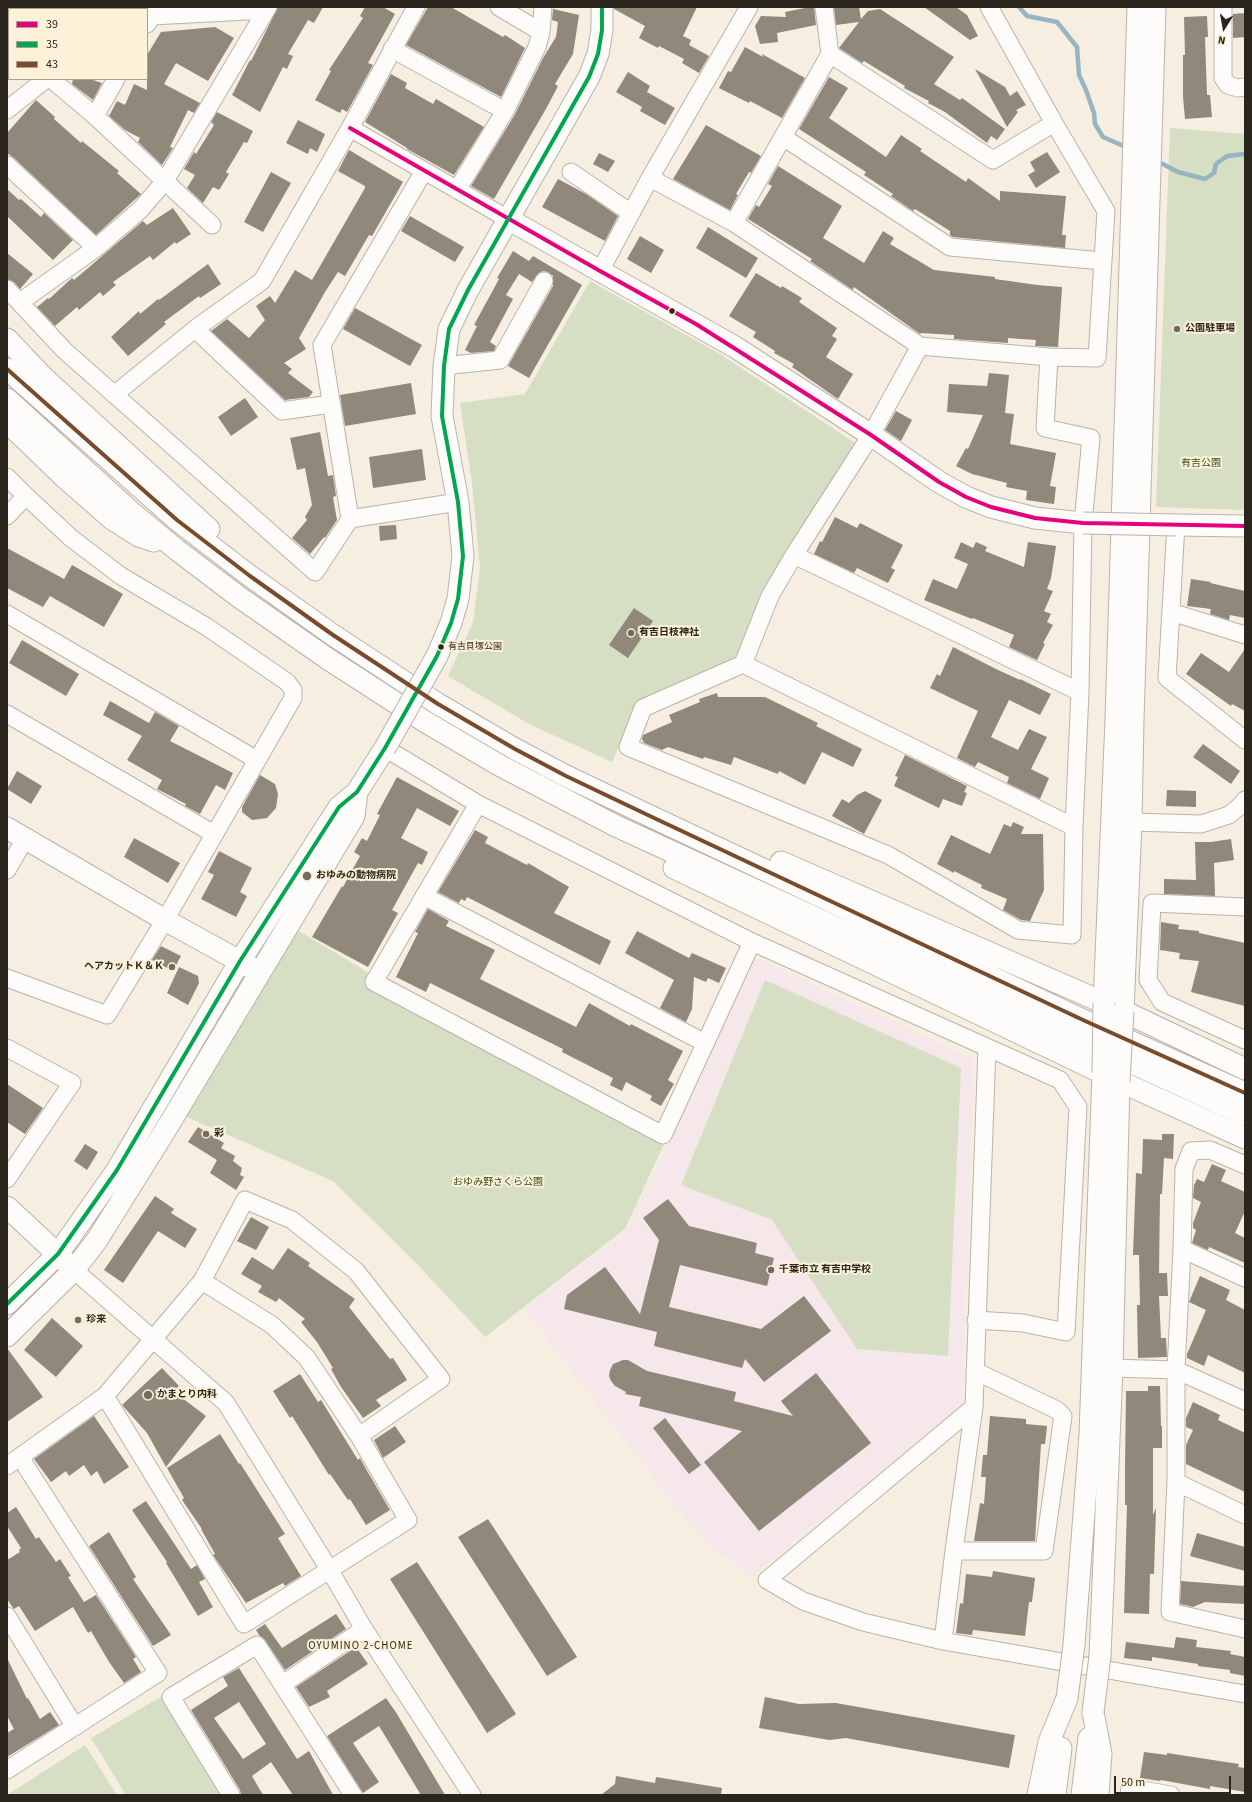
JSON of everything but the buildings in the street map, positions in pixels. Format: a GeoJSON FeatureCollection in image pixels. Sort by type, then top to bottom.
{"type":"FeatureCollection","features":[{"type":"Feature","properties":{"kind":"street"},"geometry":{"type":"LineString","coordinates":[[115,394],[195,329],[262,281],[350,128],[416,7]]}},
{"type":"Feature","properties":{"kind":"street"},"geometry":{"type":"LineString","coordinates":[[499,7],[541,32]]}},
{"type":"Feature","properties":{"kind":"street"},"geometry":{"type":"LineString","coordinates":[[457,190],[505,111],[537,47],[541,32],[543,7]]}},
{"type":"Feature","properties":{"kind":"street"},"geometry":{"type":"LineString","coordinates":[[7,1304],[58,1254],[117,1170],[145,1120],[240,961],[339,807],[357,792],[385,748],[437,656],[451,623],[458,599],[462,577],[463,556],[458,502],[442,416],[444,366],[450,329],[468,290],[589,77],[598,54],[602,30],[602,7]]}},
{"type":"Feature","properties":{"kind":"street"},"geometry":{"type":"LineString","coordinates":[[600,271],[650,178],[749,7]]}},
{"type":"Feature","properties":{"kind":"street"},"geometry":{"type":"LineString","coordinates":[[734,223],[830,54],[824,7]]}},
{"type":"Feature","properties":{"kind":"street"},"geometry":{"type":"LineString","coordinates":[[650,178],[734,223],[920,346],[1049,356],[1097,358],[1106,211],[1054,123],[989,7]]}},
{"type":"Feature","properties":{"kind":"street"},"geometry":{"type":"LineString","coordinates":[[1138,7],[1143,135]]}},
{"type":"Feature","properties":{"kind":"street"},"geometry":{"type":"LineString","coordinates":[[1082,1795],[1100,1656],[1112,1368],[1111,1077],[1104,1003],[1141,173],[1143,135],[1155,7]]}},
{"type":"Feature","properties":{"kind":"street"},"geometry":{"type":"LineString","coordinates":[[1223,7],[1223,78],[1228,85],[1238,88],[1245,87]]}},
{"type":"Feature","properties":{"kind":"street"},"geometry":{"type":"LineString","coordinates":[[149,19],[267,9]]}},
{"type":"Feature","properties":{"kind":"street"},"geometry":{"type":"LineString","coordinates":[[20,302],[96,248],[141,209],[165,181],[267,9]]}},
{"type":"Feature","properties":{"kind":"street"},"geometry":{"type":"LineString","coordinates":[[392,49],[505,111]]}},
{"type":"Feature","properties":{"kind":"street"},"geometry":{"type":"LineString","coordinates":[[830,54],[992,160],[1054,123]]}},
{"type":"Feature","properties":{"kind":"street"},"geometry":{"type":"LineString","coordinates":[[9,106],[45,80]]}},
{"type":"Feature","properties":{"kind":"street"},"geometry":{"type":"LineString","coordinates":[[52,80],[95,116],[212,225]]}},
{"type":"Feature","properties":{"kind":"street"},"geometry":{"type":"LineString","coordinates":[[95,116],[115,80]]}},
{"type":"Feature","properties":{"kind":"street"},"geometry":{"type":"LineString","coordinates":[[350,128],[508,219],[722,339],[871,435],[939,482],[966,497],[991,507],[1019,515],[1083,523],[1245,526]]}},
{"type":"Feature","properties":{"kind":"street"},"geometry":{"type":"LineString","coordinates":[[783,137],[950,247],[1102,261]]}},
{"type":"Feature","properties":{"kind":"street"},"geometry":{"type":"LineString","coordinates":[[7,164],[96,248]]}},
{"type":"Feature","properties":{"kind":"street"},"geometry":{"type":"LineString","coordinates":[[7,289],[64,350],[315,572],[350,519],[322,345],[424,171]]}},
{"type":"Feature","properties":{"kind":"street"},"geometry":{"type":"LineString","coordinates":[[571,172],[631,212]]}},
{"type":"Feature","properties":{"kind":"street"},"geometry":{"type":"LineString","coordinates":[[1055,1795],[1074,1645],[1090,1434],[1111,1077],[1123,1011],[1131,822],[1133,712],[1149,248],[1141,173]]}},
{"type":"Feature","properties":{"kind":"street"},"geometry":{"type":"LineString","coordinates":[[444,366],[500,360],[544,282]]}},
{"type":"Feature","properties":{"kind":"street"},"geometry":{"type":"LineString","coordinates":[[195,329],[282,411],[331,404]]}},
{"type":"Feature","properties":{"kind":"street"},"geometry":{"type":"LineString","coordinates":[[7,339],[43,377],[230,549],[250,576]]}},
{"type":"Feature","properties":{"kind":"street"},"geometry":{"type":"LineString","coordinates":[[920,346],[871,435],[794,555],[770,596],[743,664],[643,708],[628,747],[888,854],[1018,930],[1072,935],[1074,827],[1080,692],[1083,523],[1091,438],[1044,428],[1049,356]]}},
{"type":"Feature","properties":{"kind":"street"},"geometry":{"type":"LineString","coordinates":[[7,369],[177,520],[250,576],[333,635],[438,704],[515,749],[566,776],[1083,1020],[1245,1093]]}},
{"type":"Feature","properties":{"kind":"street"},"geometry":{"type":"LineString","coordinates":[[7,399],[130,511],[177,550],[240,597],[328,660],[424,721],[500,765],[616,826],[1245,1115]]}},
{"type":"Feature","properties":{"kind":"street"},"geometry":{"type":"LineString","coordinates":[[7,422],[62,475],[112,519],[139,536],[177,550]]}},
{"type":"Feature","properties":{"kind":"street"},"geometry":{"type":"LineString","coordinates":[[7,477],[71,538],[121,576],[207,627],[287,682],[293,690],[293,698],[165,920],[107,1015],[7,978]]}},
{"type":"Feature","properties":{"kind":"street"},"geometry":{"type":"LineString","coordinates":[[7,516],[26,496]]}},
{"type":"Feature","properties":{"kind":"street"},"geometry":{"type":"LineString","coordinates":[[350,519],[458,502]]}},
{"type":"Feature","properties":{"kind":"street"},"geometry":{"type":"LineString","coordinates":[[1176,525],[1167,678],[1245,740]]}},
{"type":"Feature","properties":{"kind":"street"},"geometry":{"type":"LineString","coordinates":[[794,555],[1080,692]]}},
{"type":"Feature","properties":{"kind":"street"},"geometry":{"type":"LineString","coordinates":[[1171,612],[1245,635]]}},
{"type":"Feature","properties":{"kind":"street"},"geometry":{"type":"LineString","coordinates":[[7,614],[257,760]]}},
{"type":"Feature","properties":{"kind":"street"},"geometry":{"type":"LineString","coordinates":[[743,664],[1074,827]]}},
{"type":"Feature","properties":{"kind":"street"},"geometry":{"type":"LineString","coordinates":[[7,714],[214,834]]}},
{"type":"Feature","properties":{"kind":"street"},"geometry":{"type":"LineString","coordinates":[[385,748],[478,804],[752,942],[1060,1080],[1078,1107],[1066,1332],[1023,1323],[976,1320]]}},
{"type":"Feature","properties":{"kind":"street"},"geometry":{"type":"LineString","coordinates":[[7,1336],[74,1270],[97,1240],[165,1131],[354,816],[357,792]]}},
{"type":"Feature","properties":{"kind":"street"},"geometry":{"type":"LineString","coordinates":[[1131,822],[1201,824],[1229,815],[1245,800]]}},
{"type":"Feature","properties":{"kind":"street"},"geometry":{"type":"LineString","coordinates":[[478,804],[374,982],[663,1135],[752,942]]}},
{"type":"Feature","properties":{"kind":"street"},"geometry":{"type":"LineString","coordinates":[[652,817],[734,842],[1123,1011],[1245,1069]]}},
{"type":"Feature","properties":{"kind":"street"},"geometry":{"type":"LineString","coordinates":[[616,826],[634,845],[662,862],[1111,1077],[1245,1138]]}},
{"type":"Feature","properties":{"kind":"street"},"geometry":{"type":"LineString","coordinates":[[7,828],[165,920],[260,972]]}},
{"type":"Feature","properties":{"kind":"street"},"geometry":{"type":"LineString","coordinates":[[7,870],[25,839]]}},
{"type":"Feature","properties":{"kind":"street"},"geometry":{"type":"LineString","coordinates":[[424,896],[705,1044]]}},
{"type":"Feature","properties":{"kind":"street"},"geometry":{"type":"LineString","coordinates":[[1245,907],[1152,903],[1148,980],[1162,1002],[1245,1040]]}},
{"type":"Feature","properties":{"kind":"street"},"geometry":{"type":"LineString","coordinates":[[7,1048],[72,1083],[7,1179]]}},
{"type":"Feature","properties":{"kind":"street"},"geometry":{"type":"LineString","coordinates":[[944,1641],[954,1550],[974,1407],[987,1048]]}},
{"type":"Feature","properties":{"kind":"street"},"geometry":{"type":"LineString","coordinates":[[1245,1165],[1210,1150],[1191,1151],[1184,1169],[1182,1250],[1176,1370],[1176,1482],[1170,1612],[1245,1629]]}},
{"type":"Feature","properties":{"kind":"street"},"geometry":{"type":"LineString","coordinates":[[7,1770],[158,1673],[14,1461],[105,1396],[202,1281],[245,1200],[292,1220],[356,1270],[441,1379],[359,1436]]}},
{"type":"Feature","properties":{"kind":"street"},"geometry":{"type":"LineString","coordinates":[[7,1207],[74,1270],[226,1403],[329,1569],[364,1629],[472,1795]]}},
{"type":"Feature","properties":{"kind":"street"},"geometry":{"type":"LineString","coordinates":[[1182,1250],[1245,1278]]}},
{"type":"Feature","properties":{"kind":"street"},"geometry":{"type":"LineString","coordinates":[[105,1396],[244,1624],[408,1520],[359,1436],[307,1358],[272,1325],[202,1281]]}},
{"type":"Feature","properties":{"kind":"street"},"geometry":{"type":"LineString","coordinates":[[1112,1368],[1176,1370],[1245,1401]]}},
{"type":"Feature","properties":{"kind":"street"},"geometry":{"type":"LineString","coordinates":[[954,1550],[1044,1551],[1063,1416],[1057,1410],[975,1371]]}},
{"type":"Feature","properties":{"kind":"street"},"geometry":{"type":"LineString","coordinates":[[974,1407],[767,1580],[803,1601],[863,1622],[944,1641],[1245,1694]]}},
{"type":"Feature","properties":{"kind":"street"},"geometry":{"type":"LineString","coordinates":[[1176,1482],[1245,1515]]}},
{"type":"Feature","properties":{"kind":"street"},"geometry":{"type":"LineString","coordinates":[[7,1616],[75,1727]]}},
{"type":"Feature","properties":{"kind":"street"},"geometry":{"type":"LineString","coordinates":[[283,1684],[364,1629]]}},
{"type":"Feature","properties":{"kind":"street"},"geometry":{"type":"LineString","coordinates":[[231,1795],[171,1697],[257,1645],[353,1795]]}},
{"type":"Feature","properties":{"kind":"street"},"geometry":{"type":"LineString","coordinates":[[1038,1795],[1049,1742],[1067,1698]]}},
{"type":"Feature","properties":{"kind":"street"},"geometry":{"type":"LineString","coordinates":[[1093,1712],[1101,1754],[1098,1795]]}},
{"type":"Feature","properties":{"kind":"street"},"geometry":{"type":"LineString","coordinates":[[1129,1795],[1130,1788],[1171,1795]]}},
{"type":"Feature","properties":{"kind":"shaded area","name":"千葉市立 有吉中学校"},"geometry":{"type":"Polygon","coordinates":[[[751,956],[974,1059],[962,1405],[751,1577],[712,1547],[674,1505],[524,1309],[625,1231],[667,1146],[751,956]]]}},
{"type":"Feature","properties":{"kind":"green space","name":"有吉公園"},"geometry":{"type":"Polygon","coordinates":[[[1170,128],[1245,134],[1245,510],[1156,507],[1170,128]]]}},
{"type":"Feature","properties":{"kind":"green space","name":"有吉貝塚公園"},"geometry":{"type":"Polygon","coordinates":[[[590,281],[720,354],[855,443],[769,581],[736,664],[639,703],[612,762],[529,724],[448,676],[473,622],[480,568],[472,483],[460,403],[525,394],[590,281]]]}},
{"type":"Feature","properties":{"kind":"green space","name":"おゆみ野さくら公園"},"geometry":{"type":"Polygon","coordinates":[[[294,928],[369,973],[366,980],[664,1144],[625,1229],[485,1337],[416,1263],[333,1181],[182,1115],[294,928]]]}},
{"type":"Feature","properties":{"kind":"green space"},"geometry":{"type":"Polygon","coordinates":[[[765,980],[961,1068],[948,1356],[857,1349],[772,1220],[681,1185],[765,980]]]}},
{"type":"Feature","properties":{"kind":"green space"},"geometry":{"type":"Polygon","coordinates":[[[162,1696],[223,1795],[126,1795],[91,1738],[162,1696]]]}},
{"type":"Feature","properties":{"kind":"green space"},"geometry":{"type":"Polygon","coordinates":[[[85,1745],[117,1795],[7,1795],[85,1745]]]}},
{"type":"Feature","properties":{"kind":"waterway"},"geometry":{"type":"LineString","coordinates":[[1019,7],[1027,16],[1057,22],[1077,47],[1079,75],[1094,113],[1095,124],[1103,137],[1128,148]]}},
{"type":"Feature","properties":{"kind":"waterway"},"geometry":{"type":"LineString","coordinates":[[1157,161],[1178,172],[1205,179],[1214,173],[1216,164],[1227,156],[1245,154]]}},
{"type":"Feature","properties":{"kind":"transit line","name":"35"},"geometry":{"type":"LineString","coordinates":[[7,1304],[58,1254],[117,1170],[240,961],[339,807],[357,792],[385,748],[437,656],[451,623],[458,599],[463,556],[458,502],[442,416],[444,366],[449,329],[468,290],[589,77],[598,54],[602,30],[602,7]]}},
{"type":"Feature","properties":{"kind":"transit line","name":"39"},"geometry":{"type":"LineString","coordinates":[[350,128],[600,271],[696,324],[871,435],[939,482],[966,497],[991,507],[1035,518],[1083,523],[1245,526]]}},
{"type":"Feature","properties":{"kind":"transit line","name":"43"},"geometry":{"type":"LineString","coordinates":[[7,369],[177,520],[250,576],[333,635],[438,704],[515,749],[566,776],[1083,1020],[1245,1093]]}},
{"type":"Feature","properties":{"kind":"place","name":"公園駐車場"},"geometry":{"type":"Point","coordinates":[1177,329]}},
{"type":"Feature","properties":{"kind":"place","name":"有吉日枝神社"},"geometry":{"type":"Point","coordinates":[631,633]}},
{"type":"Feature","properties":{"kind":"place","name":"有吉貝塚公園"},"geometry":{"type":"Point","coordinates":[441,647]}},
{"type":"Feature","properties":{"kind":"place","name":"おゆみの動物病院"},"geometry":{"type":"Point","coordinates":[307,876]}},
{"type":"Feature","properties":{"kind":"place","name":"ヘアカットＫ＆Ｋ"},"geometry":{"type":"Point","coordinates":[172,967]}},
{"type":"Feature","properties":{"kind":"place","name":"彩"},"geometry":{"type":"Point","coordinates":[206,1134]}},
{"type":"Feature","properties":{"kind":"place","name":"千葉市立 有吉中学校"},"geometry":{"type":"Point","coordinates":[771,1270]}},
{"type":"Feature","properties":{"kind":"place","name":"珍来"},"geometry":{"type":"Point","coordinates":[78,1320]}},
{"type":"Feature","properties":{"kind":"place","name":"かまとり内科"},"geometry":{"type":"Point","coordinates":[148,1395]}},
{"type":"Feature","properties":{"kind":"district","name":"OYUMINO 2-CHOME"},"geometry":{"type":"Point","coordinates":[361,1647]}}]}
